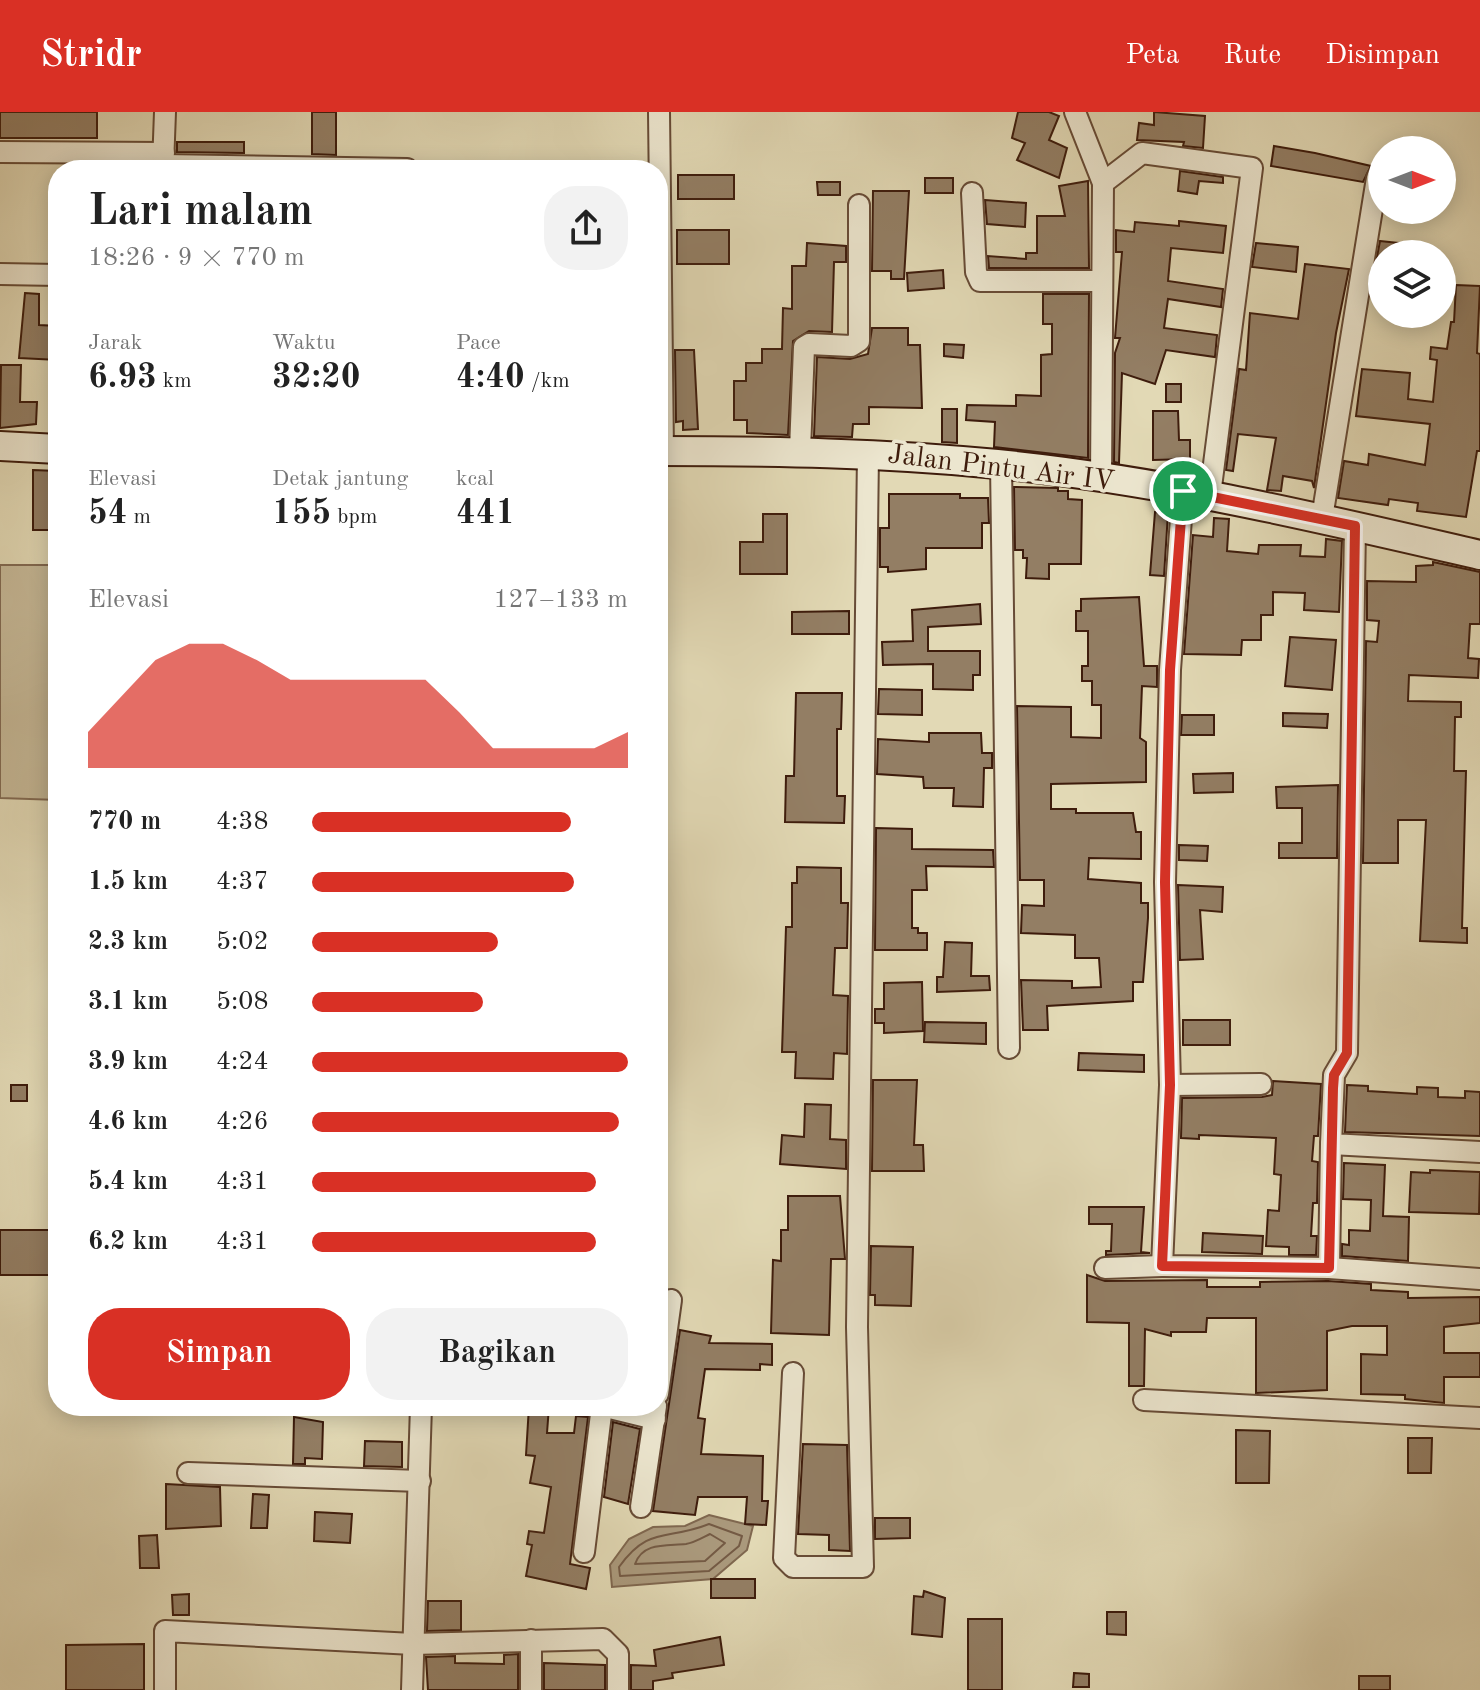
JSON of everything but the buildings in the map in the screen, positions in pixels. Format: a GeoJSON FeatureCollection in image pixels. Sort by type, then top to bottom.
{"type":"FeatureCollection","features":[{"type":"Feature","properties":{"kind":"main road"},"geometry":{"type":"LineString","coordinates":[[0,446],[48,448]]}},
{"type":"Feature","properties":{"kind":"main road","name":"Jalan Pintu Air IV"},"geometry":{"type":"LineString","coordinates":[[668,451],[800,450],[1001,464],[1196,493],[1322,518],[1480,555]]}},
{"type":"Feature","properties":{"kind":"street"},"geometry":{"type":"LineString","coordinates":[[164,160],[165,112]]}},
{"type":"Feature","properties":{"kind":"street"},"geometry":{"type":"LineString","coordinates":[[659,112],[659,160]]}},
{"type":"Feature","properties":{"kind":"street"},"geometry":{"type":"LineString","coordinates":[[1075,112],[1103,183],[1101,480]]}},
{"type":"Feature","properties":{"kind":"street"},"geometry":{"type":"LineString","coordinates":[[0,152],[119,160]]}},
{"type":"Feature","properties":{"kind":"street"},"geometry":{"type":"LineString","coordinates":[[1103,183],[1142,153],[1252,168],[1196,493],[1170,670],[1165,882],[1170,1085],[1162,1266]]}},
{"type":"Feature","properties":{"kind":"street"},"geometry":{"type":"LineString","coordinates":[[972,193],[976,272],[980,281],[1102,281]]}},
{"type":"Feature","properties":{"kind":"street"},"geometry":{"type":"LineString","coordinates":[[800,450],[805,345],[851,346],[859,341],[859,205]]}},
{"type":"Feature","properties":{"kind":"street"},"geometry":{"type":"LineString","coordinates":[[1322,518],[1370,224]]}},
{"type":"Feature","properties":{"kind":"street"},"geometry":{"type":"LineString","coordinates":[[0,274],[48,275]]}},
{"type":"Feature","properties":{"kind":"street"},"geometry":{"type":"LineString","coordinates":[[793,1373],[784,1558],[793,1567],[863,1567],[857,1327],[868,453]]}},
{"type":"Feature","properties":{"kind":"street"},"geometry":{"type":"LineString","coordinates":[[1001,464],[1009,1048]]}},
{"type":"Feature","properties":{"kind":"street"},"geometry":{"type":"LineString","coordinates":[[1329,1268],[1334,1075],[1347,1053],[1355,526]]}},
{"type":"Feature","properties":{"kind":"street"},"geometry":{"type":"LineString","coordinates":[[1170,1085],[1261,1084]]}},
{"type":"Feature","properties":{"kind":"street"},"geometry":{"type":"LineString","coordinates":[[1331,1144],[1480,1152]]}},
{"type":"Feature","properties":{"kind":"street"},"geometry":{"type":"LineString","coordinates":[[1105,1268],[1329,1268],[1480,1279]]}},
{"type":"Feature","properties":{"kind":"street"},"geometry":{"type":"LineString","coordinates":[[668,1322],[671,1300]]}},
{"type":"Feature","properties":{"kind":"street"},"geometry":{"type":"LineString","coordinates":[[1144,1400],[1480,1418]]}},
{"type":"Feature","properties":{"kind":"street"},"geometry":{"type":"LineString","coordinates":[[412,1690],[421,1416]]}},
{"type":"Feature","properties":{"kind":"street"},"geometry":{"type":"LineString","coordinates":[[584,1552],[601,1416]]}},
{"type":"Feature","properties":{"kind":"street"},"geometry":{"type":"LineString","coordinates":[[641,1507],[656,1416]]}},
{"type":"Feature","properties":{"kind":"street"},"geometry":{"type":"LineString","coordinates":[[188,1473],[420,1481]]}},
{"type":"Feature","properties":{"kind":"street"},"geometry":{"type":"LineString","coordinates":[[165,1690],[165,1631],[413,1644],[603,1639],[609,1642],[619,1660],[618,1690]]}},
{"type":"Feature","properties":{"kind":"street"},"geometry":{"type":"LineString","coordinates":[[531,1640],[531,1690]]}},
{"type":"Feature","properties":{"kind":"shaded area"},"geometry":{"type":"Polygon","coordinates":[[[0,565],[48,565],[48,800],[0,798],[0,565]]]}},
{"type":"Feature","properties":{"kind":"water"},"geometry":{"type":"Polygon","coordinates":[[[709,1515],[753,1526],[747,1550],[713,1579],[612,1587],[610,1565],[629,1539],[653,1527],[685,1526],[709,1515]]]}},
{"type":"Feature","properties":{"kind":"route"},"geometry":{"type":"LineString","coordinates":[[1183,491],[1355,526],[1347,1053],[1334,1075],[1329,1268],[1162,1266],[1170,1085],[1165,882],[1170,670],[1183,491]]}}]}
